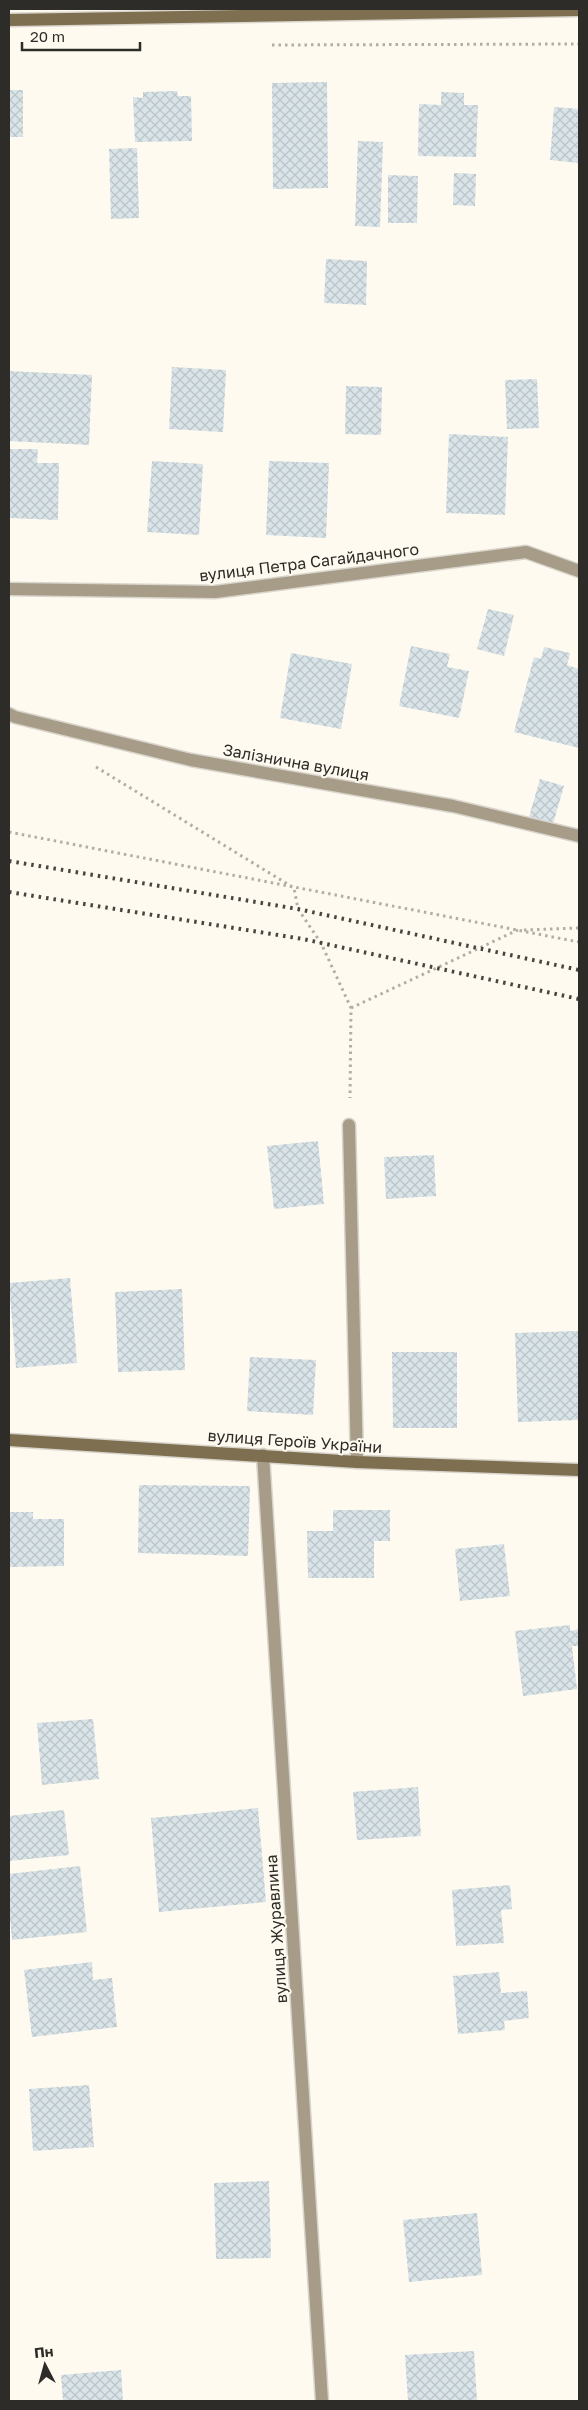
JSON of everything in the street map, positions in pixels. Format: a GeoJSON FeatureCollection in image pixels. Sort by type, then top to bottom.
{"type":"FeatureCollection","features":[{"type":"Feature","properties":{"kind":"street"},"geometry":{"type":"LineString","coordinates":[[9,20],[579,10]]}},
{"type":"Feature","properties":{"kind":"street","name":"вулиця Петра Сагайдачного"},"geometry":{"type":"LineString","coordinates":[[9,589],[215,592],[526,552],[579,571]]}},
{"type":"Feature","properties":{"kind":"street","name":"Залізнична вулиця"},"geometry":{"type":"LineString","coordinates":[[9,714],[192,760],[453,806],[579,836]]}},
{"type":"Feature","properties":{"kind":"street"},"geometry":{"type":"LineString","coordinates":[[349,1125],[358,1462]]}},
{"type":"Feature","properties":{"kind":"street","name":"вулиця Героїв України"},"geometry":{"type":"LineString","coordinates":[[9,1440],[358,1462],[579,1470]]}},
{"type":"Feature","properties":{"kind":"street","name":"вулиця Журавлина"},"geometry":{"type":"LineString","coordinates":[[263,1455],[322,2401]]}},
{"type":"Feature","properties":{"kind":"path"},"geometry":{"type":"LineString","coordinates":[[264,45],[579,44]]}},
{"type":"Feature","properties":{"kind":"path"},"geometry":{"type":"LineString","coordinates":[[91,764],[294,888],[298,909],[321,943],[351,1008],[349,1125]]}},
{"type":"Feature","properties":{"kind":"path"},"geometry":{"type":"LineString","coordinates":[[9,832],[579,942]]}},
{"type":"Feature","properties":{"kind":"path"},"geometry":{"type":"LineString","coordinates":[[351,1008],[518,930],[579,928]]}},
{"type":"Feature","properties":{"kind":"building"},"geometry":{"type":"Polygon","coordinates":[[[327,82],[328,188],[273,189],[272,83],[327,82]]]}},
{"type":"Feature","properties":{"kind":"building"},"geometry":{"type":"Polygon","coordinates":[[[9,90],[23,90],[23,137],[9,137],[9,90]]]}},
{"type":"Feature","properties":{"kind":"building"},"geometry":{"type":"Polygon","coordinates":[[[177,91],[178,96],[191,96],[192,141],[135,142],[133,97],[143,98],[143,92],[177,91]]]}},
{"type":"Feature","properties":{"kind":"building"},"geometry":{"type":"Polygon","coordinates":[[[441,92],[464,93],[464,105],[478,105],[476,157],[418,156],[419,104],[441,105],[441,92]]]}},
{"type":"Feature","properties":{"kind":"building"},"geometry":{"type":"Polygon","coordinates":[[[554,107],[579,109],[579,163],[550,160],[554,107]]]}},
{"type":"Feature","properties":{"kind":"building"},"geometry":{"type":"Polygon","coordinates":[[[358,141],[383,142],[380,227],[355,226],[358,141]]]}},
{"type":"Feature","properties":{"kind":"building"},"geometry":{"type":"Polygon","coordinates":[[[137,148],[139,218],[111,219],[109,149],[137,148]]]}},
{"type":"Feature","properties":{"kind":"building"},"geometry":{"type":"Polygon","coordinates":[[[454,173],[476,174],[475,206],[453,205],[454,173]]]}},
{"type":"Feature","properties":{"kind":"building"},"geometry":{"type":"Polygon","coordinates":[[[388,175],[418,176],[417,223],[388,223],[388,175]]]}},
{"type":"Feature","properties":{"kind":"building"},"geometry":{"type":"Polygon","coordinates":[[[326,259],[367,261],[366,305],[324,303],[326,259]]]}},
{"type":"Feature","properties":{"kind":"building"},"geometry":{"type":"Polygon","coordinates":[[[172,367],[226,370],[223,432],[169,429],[172,367]]]}},
{"type":"Feature","properties":{"kind":"building"},"geometry":{"type":"Polygon","coordinates":[[[9,371],[92,375],[89,445],[9,441],[9,371]]]}},
{"type":"Feature","properties":{"kind":"building"},"geometry":{"type":"Polygon","coordinates":[[[537,379],[539,428],[507,429],[505,380],[537,379]]]}},
{"type":"Feature","properties":{"kind":"building"},"geometry":{"type":"Polygon","coordinates":[[[346,386],[382,387],[381,435],[345,434],[346,386]]]}},
{"type":"Feature","properties":{"kind":"building"},"geometry":{"type":"Polygon","coordinates":[[[449,434],[508,437],[505,515],[446,513],[449,434]]]}},
{"type":"Feature","properties":{"kind":"building"},"geometry":{"type":"Polygon","coordinates":[[[9,449],[38,449],[37,463],[59,463],[58,520],[9,518],[9,449]]]}},
{"type":"Feature","properties":{"kind":"building"},"geometry":{"type":"Polygon","coordinates":[[[152,461],[203,464],[199,535],[147,532],[152,461]]]}},
{"type":"Feature","properties":{"kind":"building"},"geometry":{"type":"Polygon","coordinates":[[[269,461],[329,463],[326,538],[266,535],[269,461]]]}},
{"type":"Feature","properties":{"kind":"building"},"geometry":{"type":"Polygon","coordinates":[[[488,609],[514,615],[504,656],[477,649],[488,609]]]}},
{"type":"Feature","properties":{"kind":"building"},"geometry":{"type":"Polygon","coordinates":[[[411,646],[450,654],[447,667],[469,671],[459,718],[399,706],[411,646]]]}},
{"type":"Feature","properties":{"kind":"building"},"geometry":{"type":"Polygon","coordinates":[[[544,647],[570,653],[567,665],[579,669],[579,748],[514,732],[534,657],[541,659],[544,647]]]}},
{"type":"Feature","properties":{"kind":"building"},"geometry":{"type":"Polygon","coordinates":[[[291,653],[352,664],[341,729],[280,718],[291,653]]]}},
{"type":"Feature","properties":{"kind":"building"},"geometry":{"type":"Polygon","coordinates":[[[540,779],[564,786],[553,824],[529,817],[540,779]]]}},
{"type":"Feature","properties":{"kind":"building"},"geometry":{"type":"Polygon","coordinates":[[[318,1141],[324,1204],[274,1209],[267,1146],[318,1141]]]}},
{"type":"Feature","properties":{"kind":"building"},"geometry":{"type":"Polygon","coordinates":[[[434,1155],[436,1196],[386,1199],[384,1157],[434,1155]]]}},
{"type":"Feature","properties":{"kind":"building"},"geometry":{"type":"Polygon","coordinates":[[[70,1278],[77,1363],[16,1368],[9,1283],[70,1278]]]}},
{"type":"Feature","properties":{"kind":"building"},"geometry":{"type":"Polygon","coordinates":[[[182,1289],[185,1370],[118,1372],[115,1292],[182,1289]]]}},
{"type":"Feature","properties":{"kind":"building"},"geometry":{"type":"Polygon","coordinates":[[[578,1331],[579,1420],[518,1422],[515,1333],[578,1331]]]}},
{"type":"Feature","properties":{"kind":"building"},"geometry":{"type":"Polygon","coordinates":[[[392,1352],[457,1352],[457,1428],[393,1428],[392,1352]]]}},
{"type":"Feature","properties":{"kind":"building"},"geometry":{"type":"Polygon","coordinates":[[[250,1357],[316,1360],[313,1415],[247,1411],[250,1357]]]}},
{"type":"Feature","properties":{"kind":"building"},"geometry":{"type":"Polygon","coordinates":[[[139,1485],[250,1486],[248,1556],[138,1553],[139,1485]]]}},
{"type":"Feature","properties":{"kind":"building"},"geometry":{"type":"Polygon","coordinates":[[[333,1510],[390,1510],[390,1541],[374,1541],[374,1578],[308,1578],[307,1531],[333,1531],[333,1510]]]}},
{"type":"Feature","properties":{"kind":"building"},"geometry":{"type":"Polygon","coordinates":[[[9,1512],[33,1512],[33,1519],[64,1519],[64,1566],[9,1567],[9,1512]]]}},
{"type":"Feature","properties":{"kind":"building"},"geometry":{"type":"Polygon","coordinates":[[[504,1544],[510,1596],[460,1601],[455,1549],[504,1544]]]}},
{"type":"Feature","properties":{"kind":"building"},"geometry":{"type":"Polygon","coordinates":[[[570,1625],[570,1631],[579,1629],[579,1646],[572,1646],[577,1689],[523,1696],[515,1631],[570,1625]]]}},
{"type":"Feature","properties":{"kind":"building"},"geometry":{"type":"Polygon","coordinates":[[[93,1719],[99,1779],[42,1785],[37,1723],[93,1719]]]}},
{"type":"Feature","properties":{"kind":"building"},"geometry":{"type":"Polygon","coordinates":[[[418,1787],[421,1836],[357,1840],[353,1792],[418,1787]]]}},
{"type":"Feature","properties":{"kind":"building"},"geometry":{"type":"Polygon","coordinates":[[[258,1808],[266,1902],[159,1912],[151,1818],[258,1808]]]}},
{"type":"Feature","properties":{"kind":"building"},"geometry":{"type":"Polygon","coordinates":[[[64,1810],[69,1855],[9,1861],[9,1816],[64,1810]]]}},
{"type":"Feature","properties":{"kind":"building"},"geometry":{"type":"Polygon","coordinates":[[[80,1866],[87,1932],[12,1940],[9,1874],[80,1866]]]}},
{"type":"Feature","properties":{"kind":"building"},"geometry":{"type":"Polygon","coordinates":[[[510,1885],[512,1909],[501,1910],[504,1943],[456,1946],[452,1890],[510,1885]]]}},
{"type":"Feature","properties":{"kind":"building"},"geometry":{"type":"Polygon","coordinates":[[[92,1962],[93,1980],[112,1978],[117,2027],[32,2037],[24,1970],[92,1962]]]}},
{"type":"Feature","properties":{"kind":"building"},"geometry":{"type":"Polygon","coordinates":[[[499,1972],[501,1993],[527,1991],[529,2018],[504,2021],[505,2030],[458,2034],[453,1976],[499,1972]]]}},
{"type":"Feature","properties":{"kind":"building"},"geometry":{"type":"Polygon","coordinates":[[[89,2085],[94,2147],[33,2151],[29,2089],[89,2085]]]}},
{"type":"Feature","properties":{"kind":"building"},"geometry":{"type":"Polygon","coordinates":[[[269,2181],[271,2258],[216,2259],[214,2183],[269,2181]]]}},
{"type":"Feature","properties":{"kind":"building"},"geometry":{"type":"Polygon","coordinates":[[[477,2213],[482,2275],[409,2282],[403,2220],[477,2213]]]}},
{"type":"Feature","properties":{"kind":"building"},"geometry":{"type":"Polygon","coordinates":[[[474,2351],[477,2401],[408,2401],[405,2355],[474,2351]]]}},
{"type":"Feature","properties":{"kind":"building"},"geometry":{"type":"Polygon","coordinates":[[[121,2370],[123,2401],[63,2401],[61,2375],[121,2370]]]}},
{"type":"Feature","properties":{"kind":"railway"},"geometry":{"type":"LineString","coordinates":[[9,861],[298,909],[579,970]]}},
{"type":"Feature","properties":{"kind":"railway"},"geometry":{"type":"LineString","coordinates":[[9,892],[303,939],[579,999]]}}]}
